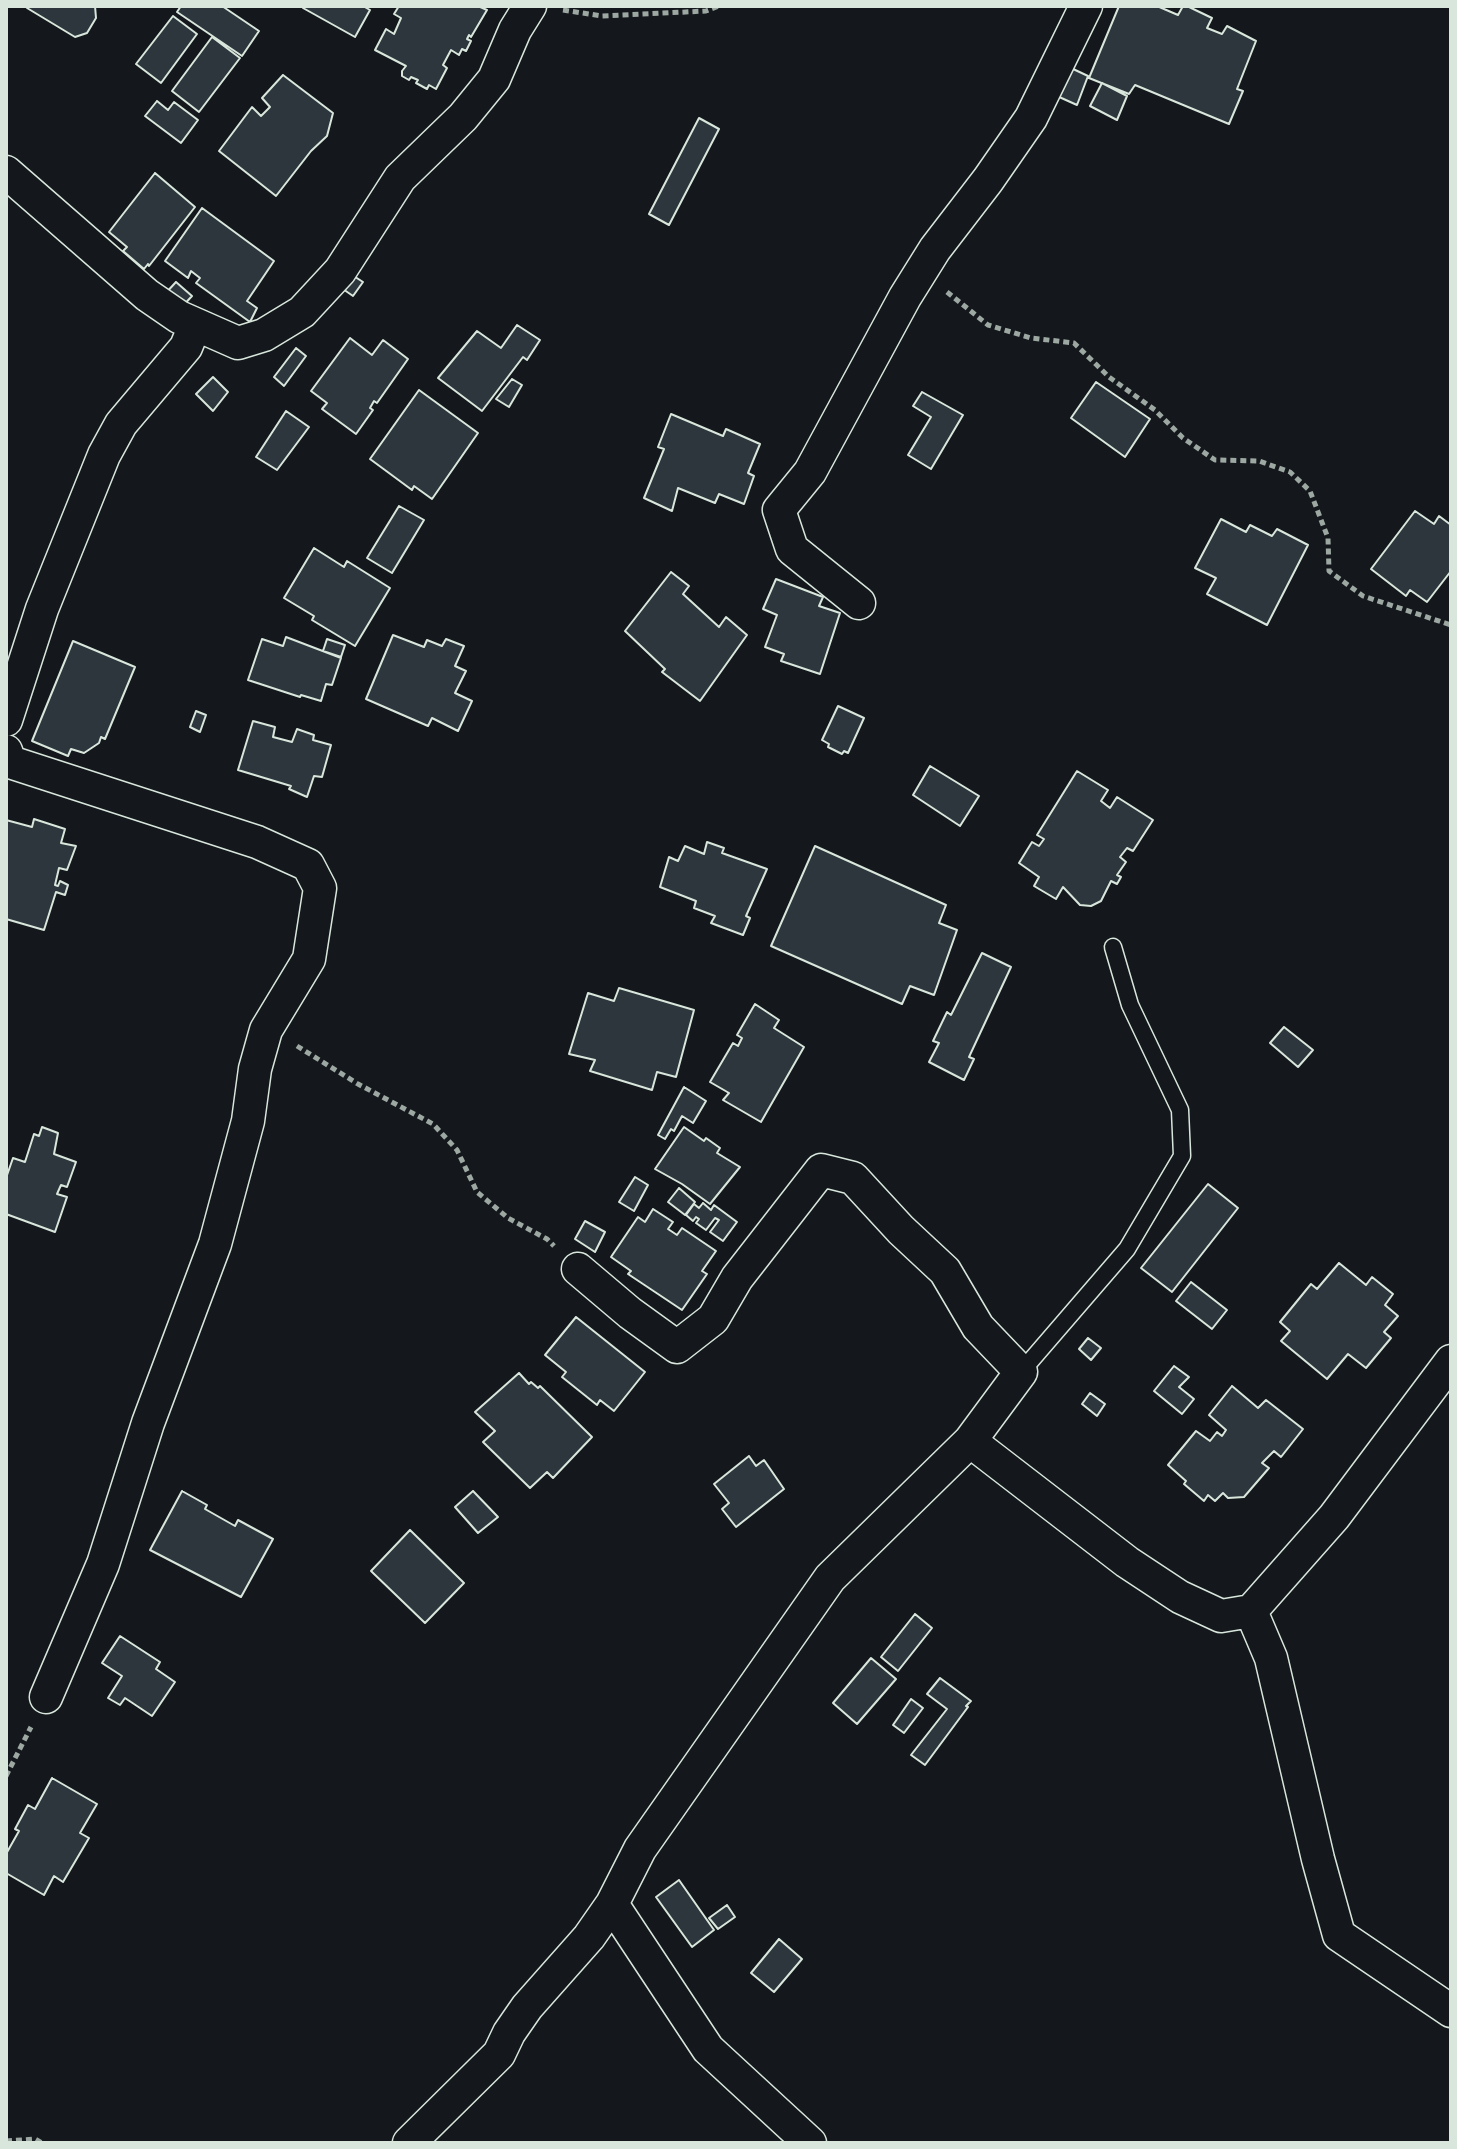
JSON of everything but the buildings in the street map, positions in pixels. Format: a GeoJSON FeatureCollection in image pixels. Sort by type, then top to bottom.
{"type":"FeatureCollection","features":[{"type":"Feature","properties":{"kind":"street"},"geometry":{"type":"LineString","coordinates":[[6,172],[147,295],[179,317],[238,343],[264,335],[302,312],[340,271],[400,178],[463,117],[494,79],[515,30],[530,6]]}},
{"type":"Feature","properties":{"kind":"street"},"geometry":{"type":"LineString","coordinates":[[859,603],[792,549],[779,510],[810,472],[920,273],[1031,118],[1086,6]]}},
{"type":"Feature","properties":{"kind":"street"},"geometry":{"type":"LineString","coordinates":[[6,720],[42,609],[104,455],[121,424],[186,347],[195,325]]}},
{"type":"Feature","properties":{"kind":"street"},"geometry":{"type":"LineString","coordinates":[[6,751],[10,762],[257,842],[308,865],[320,888],[309,959],[266,1030],[255,1069],[248,1121],[215,1244],[148,1423],[103,1564],[46,1697]]}},
{"type":"Feature","properties":{"kind":"street"},"geometry":{"type":"LineString","coordinates":[[409,2143],[499,2054],[527,2007],[589,1937],[612,1904],[640,1849],[830,1578],[970,1441],[1021,1372],[978,1327],[945,1271],[901,1230],[853,1178],[832,1172],[821,1170],[737,1278],[713,1319],[677,1347],[578,1269]]}},
{"type":"Feature","properties":{"kind":"street"},"geometry":{"type":"LineString","coordinates":[[970,1441],[1127,1562],[1180,1597],[1221,1616],[1251,1611],[1334,1517],[1451,1361]]}},
{"type":"Feature","properties":{"kind":"street"},"geometry":{"type":"LineString","coordinates":[[1251,1611],[1271,1658],[1339,1935],[1451,2011]]}},
{"type":"Feature","properties":{"kind":"street"},"geometry":{"type":"LineString","coordinates":[[612,1904],[708,2049],[810,2143]]}},
{"type":"Feature","properties":{"kind":"lane"},"geometry":{"type":"LineString","coordinates":[[1021,1372],[1127,1249],[1182,1156],[1180,1110],[1130,1005],[1113,947]]}},
{"type":"Feature","properties":{"kind":"path"},"geometry":{"type":"LineString","coordinates":[[559,6],[564,11],[602,16],[706,11],[719,6]]}},
{"type":"Feature","properties":{"kind":"path"},"geometry":{"type":"LineString","coordinates":[[920,273],[988,325],[1031,338],[1074,343],[1109,377],[1155,410],[1183,438],[1215,460],[1259,461],[1290,472],[1310,491],[1315,503],[1328,538],[1329,571],[1363,596],[1451,625]]}},
{"type":"Feature","properties":{"kind":"path"},"geometry":{"type":"LineString","coordinates":[[266,1030],[433,1124],[457,1150],[477,1192],[508,1218],[547,1239],[578,1269]]}},
{"type":"Feature","properties":{"kind":"path"},"geometry":{"type":"LineString","coordinates":[[6,1776],[46,1697]]}},
{"type":"Feature","properties":{"kind":"path"},"geometry":{"type":"LineString","coordinates":[[6,2141],[35,2139],[42,2143]]}}]}
